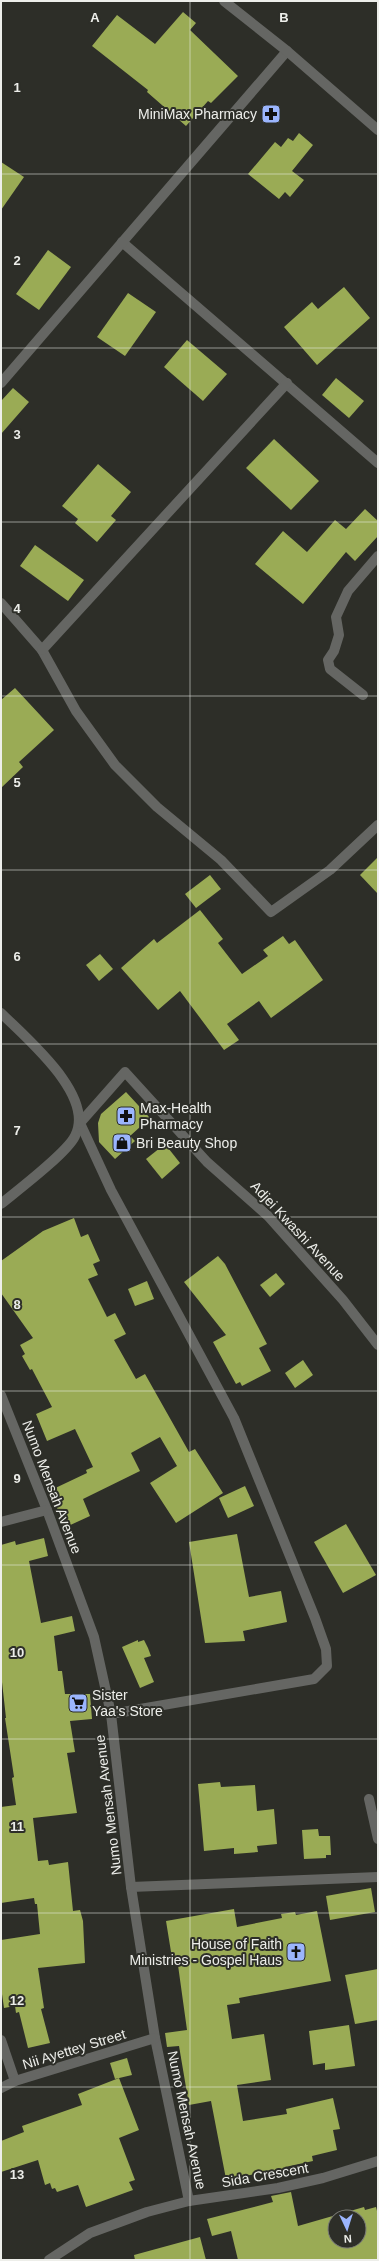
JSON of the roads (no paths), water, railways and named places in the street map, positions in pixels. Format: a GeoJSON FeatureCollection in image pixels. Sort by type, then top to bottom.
{"type":"FeatureCollection","features":[{"type":"Feature","properties":{"kind":"street"},"geometry":{"type":"LineString","coordinates":[[224,1],[287,51],[378,130]]}},
{"type":"Feature","properties":{"kind":"street"},"geometry":{"type":"LineString","coordinates":[[1,382],[287,51]]}},
{"type":"Feature","properties":{"kind":"street"},"geometry":{"type":"LineString","coordinates":[[122,242],[378,463]]}},
{"type":"Feature","properties":{"kind":"street"},"geometry":{"type":"LineString","coordinates":[[42,650],[196,485],[287,383]]}},
{"type":"Feature","properties":{"kind":"street"},"geometry":{"type":"LineString","coordinates":[[363,695],[330,670],[328,660],[334,652],[339,635],[336,617],[348,591],[378,556]]}},
{"type":"Feature","properties":{"kind":"street"},"geometry":{"type":"LineString","coordinates":[[1,603],[42,650],[76,711],[115,765],[157,807],[221,860],[271,912],[330,870],[378,825]]}},
{"type":"Feature","properties":{"kind":"street"},"geometry":{"type":"LineString","coordinates":[[1,1013],[39,1050],[69,1088],[78,1106],[80,1123],[111,1190],[234,1418],[315,1618],[326,1649],[327,1666],[314,1679],[111,1714]]}},
{"type":"Feature","properties":{"kind":"street","name":"Adjei Kwashi Avenue"},"geometry":{"type":"LineString","coordinates":[[80,1123],[125,1072],[207,1162],[268,1216],[343,1300],[378,1345]]}},
{"type":"Feature","properties":{"kind":"street"},"geometry":{"type":"LineString","coordinates":[[1,1204],[64,1150],[75,1137],[80,1123]]}},
{"type":"Feature","properties":{"kind":"street","name":"Numo Mensah Avenue"},"geometry":{"type":"LineString","coordinates":[[1,1395],[47,1510],[94,1637],[111,1714],[131,1887],[156,2038],[189,2201]]}},
{"type":"Feature","properties":{"kind":"street"},"geometry":{"type":"LineString","coordinates":[[1,1522],[47,1510]]}},
{"type":"Feature","properties":{"kind":"street"},"geometry":{"type":"LineString","coordinates":[[369,1799],[378,1839]]}},
{"type":"Feature","properties":{"kind":"street"},"geometry":{"type":"LineString","coordinates":[[131,1887],[378,1877]]}},
{"type":"Feature","properties":{"kind":"street","name":"Nii Ayettey Street"},"geometry":{"type":"LineString","coordinates":[[1,2088],[15,2081],[156,2038]]}},
{"type":"Feature","properties":{"kind":"street"},"geometry":{"type":"LineString","coordinates":[[1,2040],[15,2081]]}},
{"type":"Feature","properties":{"kind":"street","name":"Sida Crescent"},"geometry":{"type":"LineString","coordinates":[[49,2260],[90,2233],[147,2212],[189,2201],[278,2188],[323,2178],[378,2161]]}},
{"type":"Feature","properties":{"kind":"place","name":"MiniMax Pharmacy"},"geometry":{"type":"Point","coordinates":[271,114]}},
{"type":"Feature","properties":{"kind":"place","name":"Max-Health Pharmacy"},"geometry":{"type":"Point","coordinates":[126,1116]}},
{"type":"Feature","properties":{"kind":"place","name":"Bri Beauty Shop"},"geometry":{"type":"Point","coordinates":[122,1143]}},
{"type":"Feature","properties":{"kind":"place","name":"Sister Yaa's Store"},"geometry":{"type":"Point","coordinates":[78,1703]}},
{"type":"Feature","properties":{"kind":"place","name":"House of Faith Ministries - Gospel Haus"},"geometry":{"type":"Point","coordinates":[296,1952]}}]}
